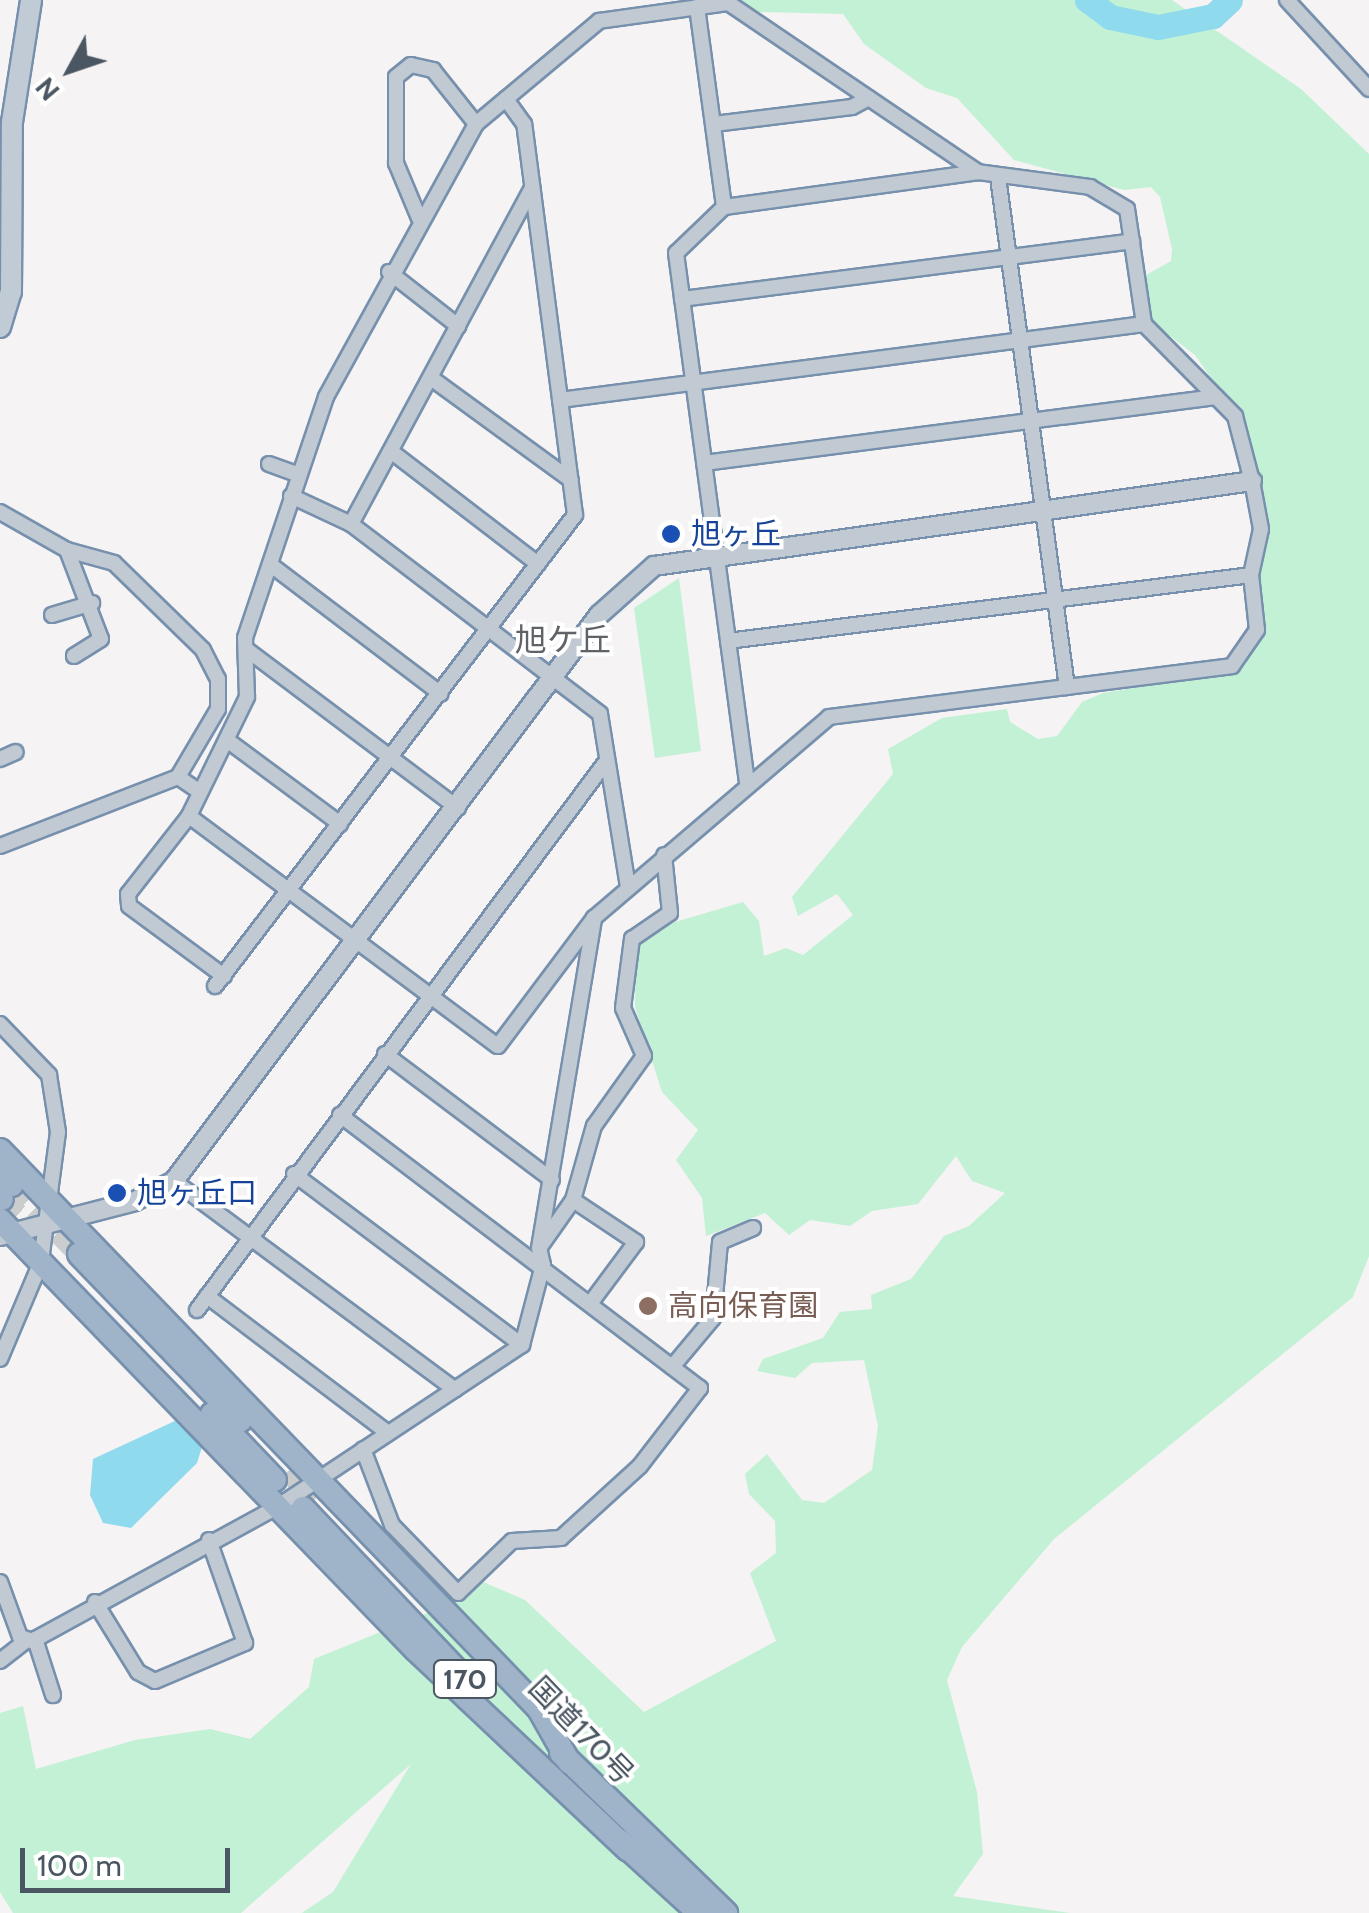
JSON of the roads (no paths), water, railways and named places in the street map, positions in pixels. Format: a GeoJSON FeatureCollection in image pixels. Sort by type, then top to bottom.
{"type":"FeatureCollection","features":[{"type":"Feature","properties":{"kind":"highway"},"geometry":{"type":"LineString","coordinates":[[0,1150],[44,1194],[54,1222],[311,1496]]}},
{"type":"Feature","properties":{"kind":"highway"},"geometry":{"type":"LineString","coordinates":[[4,1207],[42,1262],[277,1507],[496,1731],[628,1850]]}},
{"type":"Feature","properties":{"kind":"highway"},"geometry":{"type":"LineString","coordinates":[[73,1259],[281,1475]]}},
{"type":"Feature","properties":{"kind":"highway","name":"国道170号"},"geometry":{"type":"LineString","coordinates":[[311,1496],[539,1710],[569,1762],[726,1913]]}},
{"type":"Feature","properties":{"kind":"highway","name":"国道170号"},"geometry":{"type":"LineString","coordinates":[[311,1496],[628,1850],[699,1913]]}},
{"type":"Feature","properties":{"kind":"main road"},"geometry":{"type":"LineString","coordinates":[[0,327],[12,292],[12,122],[30,0]]}},
{"type":"Feature","properties":{"kind":"street"},"geometry":{"type":"LineString","coordinates":[[189,816],[292,890],[498,1046],[594,918],[747,782],[829,716],[1232,666],[1257,630],[1251,575],[1261,529],[1235,416],[1144,324],[1127,209],[1090,188],[998,178],[978,172],[715,0],[697,7],[599,21],[476,124],[389,272],[326,396],[298,474],[246,650],[246,697],[189,816],[128,894],[129,906],[219,981],[292,890],[575,515],[524,124],[506,99]]}},
{"type":"Feature","properties":{"kind":"street"},"geometry":{"type":"LineString","coordinates":[[1286,0],[1369,89]]}},
{"type":"Feature","properties":{"kind":"street"},"geometry":{"type":"LineString","coordinates":[[697,7],[724,206]]}},
{"type":"Feature","properties":{"kind":"street"},"geometry":{"type":"LineString","coordinates":[[419,218],[396,163],[396,76],[411,65],[433,70],[476,124]]}},
{"type":"Feature","properties":{"kind":"street"},"geometry":{"type":"LineString","coordinates":[[714,124],[852,107],[869,98]]}},
{"type":"Feature","properties":{"kind":"street"},"geometry":{"type":"LineString","coordinates":[[747,782],[676,253],[724,206],[978,172]]}},
{"type":"Feature","properties":{"kind":"street"},"geometry":{"type":"LineString","coordinates":[[998,178],[1067,686]]}},
{"type":"Feature","properties":{"kind":"street"},"geometry":{"type":"LineString","coordinates":[[350,524],[532,187]]}},
{"type":"Feature","properties":{"kind":"street"},"geometry":{"type":"LineString","coordinates":[[682,299],[1132,241]]}},
{"type":"Feature","properties":{"kind":"street"},"geometry":{"type":"LineString","coordinates":[[389,272],[458,326]]}},
{"type":"Feature","properties":{"kind":"street"},"geometry":{"type":"LineString","coordinates":[[560,400],[1144,324]]}},
{"type":"Feature","properties":{"kind":"street"},"geometry":{"type":"LineString","coordinates":[[431,378],[571,480]]}},
{"type":"Feature","properties":{"kind":"street"},"geometry":{"type":"LineString","coordinates":[[704,463],[1216,397]]}},
{"type":"Feature","properties":{"kind":"street"},"geometry":{"type":"LineString","coordinates":[[392,452],[538,564]]}},
{"type":"Feature","properties":{"kind":"street"},"geometry":{"type":"LineString","coordinates":[[269,464],[298,474]]}},
{"type":"Feature","properties":{"kind":"street"},"geometry":{"type":"LineString","coordinates":[[4,1207],[54,1222],[174,1181],[554,678],[634,580],[668,561],[716,552],[1042,512],[1252,481]]}},
{"type":"Feature","properties":{"kind":"street"},"geometry":{"type":"LineString","coordinates":[[291,496],[350,524],[600,714],[628,886]]}},
{"type":"Feature","properties":{"kind":"street"},"geometry":{"type":"LineString","coordinates":[[0,512],[67,550],[127,574],[191,634],[218,679],[218,709],[178,777],[0,846]]}},
{"type":"Feature","properties":{"kind":"street"},"geometry":{"type":"LineString","coordinates":[[67,550],[92,603],[101,640],[74,656]]}},
{"type":"Feature","properties":{"kind":"street"},"geometry":{"type":"LineString","coordinates":[[271,565],[440,694]]}},
{"type":"Feature","properties":{"kind":"street"},"geometry":{"type":"LineString","coordinates":[[728,641],[1251,575]]}},
{"type":"Feature","properties":{"kind":"street"},"geometry":{"type":"LineString","coordinates":[[52,615],[92,603]]}},
{"type":"Feature","properties":{"kind":"street"},"geometry":{"type":"LineString","coordinates":[[246,650],[458,808]]}},
{"type":"Feature","properties":{"kind":"street"},"geometry":{"type":"LineString","coordinates":[[226,740],[340,824]]}},
{"type":"Feature","properties":{"kind":"street"},"geometry":{"type":"LineString","coordinates":[[0,759],[16,752]]}},
{"type":"Feature","properties":{"kind":"street"},"geometry":{"type":"LineString","coordinates":[[197,1310],[294,1174],[605,763]]}},
{"type":"Feature","properties":{"kind":"street"},"geometry":{"type":"LineString","coordinates":[[178,777],[199,791]]}},
{"type":"Feature","properties":{"kind":"street"},"geometry":{"type":"LineString","coordinates":[[539,1248],[573,1200],[594,1126],[644,1056],[623,1008],[632,940],[670,913],[664,855]]}},
{"type":"Feature","properties":{"kind":"street"},"geometry":{"type":"LineString","coordinates":[[0,1661],[95,1602],[210,1540],[277,1507],[311,1496],[387,1432],[522,1345],[543,1265],[539,1248],[594,918]]}},
{"type":"Feature","properties":{"kind":"street"},"geometry":{"type":"LineString","coordinates":[[0,1024],[49,1075],[57,1098],[44,1194]]}},
{"type":"Feature","properties":{"kind":"street"},"geometry":{"type":"LineString","coordinates":[[385,1054],[552,1180]]}},
{"type":"Feature","properties":{"kind":"street"},"geometry":{"type":"LineString","coordinates":[[340,1115],[592,1301],[700,1388],[640,1466],[560,1538],[512,1541],[458,1593],[392,1525],[363,1450]]}},
{"type":"Feature","properties":{"kind":"street"},"geometry":{"type":"LineString","coordinates":[[294,1174],[522,1345]]}},
{"type":"Feature","properties":{"kind":"street"},"geometry":{"type":"LineString","coordinates":[[174,1181],[455,1390]]}},
{"type":"Feature","properties":{"kind":"street"},"geometry":{"type":"LineString","coordinates":[[573,1200],[636,1242],[592,1301]]}},
{"type":"Feature","properties":{"kind":"street"},"geometry":{"type":"LineString","coordinates":[[0,1360],[42,1262],[54,1222]]}},
{"type":"Feature","properties":{"kind":"street"},"geometry":{"type":"LineString","coordinates":[[672,1367],[713,1318],[720,1242],[753,1228]]}},
{"type":"Feature","properties":{"kind":"street"},"geometry":{"type":"LineString","coordinates":[[207,1296],[387,1432]]}},
{"type":"Feature","properties":{"kind":"street"},"geometry":{"type":"LineString","coordinates":[[95,1602],[138,1672],[155,1681],[244,1643],[210,1540]]}},
{"type":"Feature","properties":{"kind":"street"},"geometry":{"type":"LineString","coordinates":[[0,1582],[31,1640],[53,1694]]}},
{"type":"Feature","properties":{"kind":"water"},"geometry":{"type":"Polygon","coordinates":[[[177,1420],[202,1447],[197,1463],[131,1528],[103,1523],[90,1495],[93,1459],[177,1420]]]}},
{"type":"Feature","properties":{"kind":"waterway"},"geometry":{"type":"LineString","coordinates":[[1087,0],[1110,17],[1158,27],[1213,16],[1230,0]]}},
{"type":"Feature","properties":{"kind":"tunnel"},"geometry":{"type":"LineString","coordinates":[[12,1185],[79,1254]]}},
{"type":"Feature","properties":{"kind":"tunnel"},"geometry":{"type":"LineString","coordinates":[[2,1199],[44,1240]]}},
{"type":"Feature","properties":{"kind":"tunnel"},"geometry":{"type":"LineString","coordinates":[[288,1471],[315,1499]]}},
{"type":"Feature","properties":{"kind":"place","name":"旭ヶ丘"},"geometry":{"type":"Point","coordinates":[671,534]}},
{"type":"Feature","properties":{"kind":"place","name":"旭ヶ丘口"},"geometry":{"type":"Point","coordinates":[117,1193]}},
{"type":"Feature","properties":{"kind":"place","name":"高向保育園"},"geometry":{"type":"Point","coordinates":[648,1306]}},
{"type":"Feature","properties":{"kind":"district","name":"旭ケ丘"},"geometry":{"type":"Point","coordinates":[563,640]}}]}
